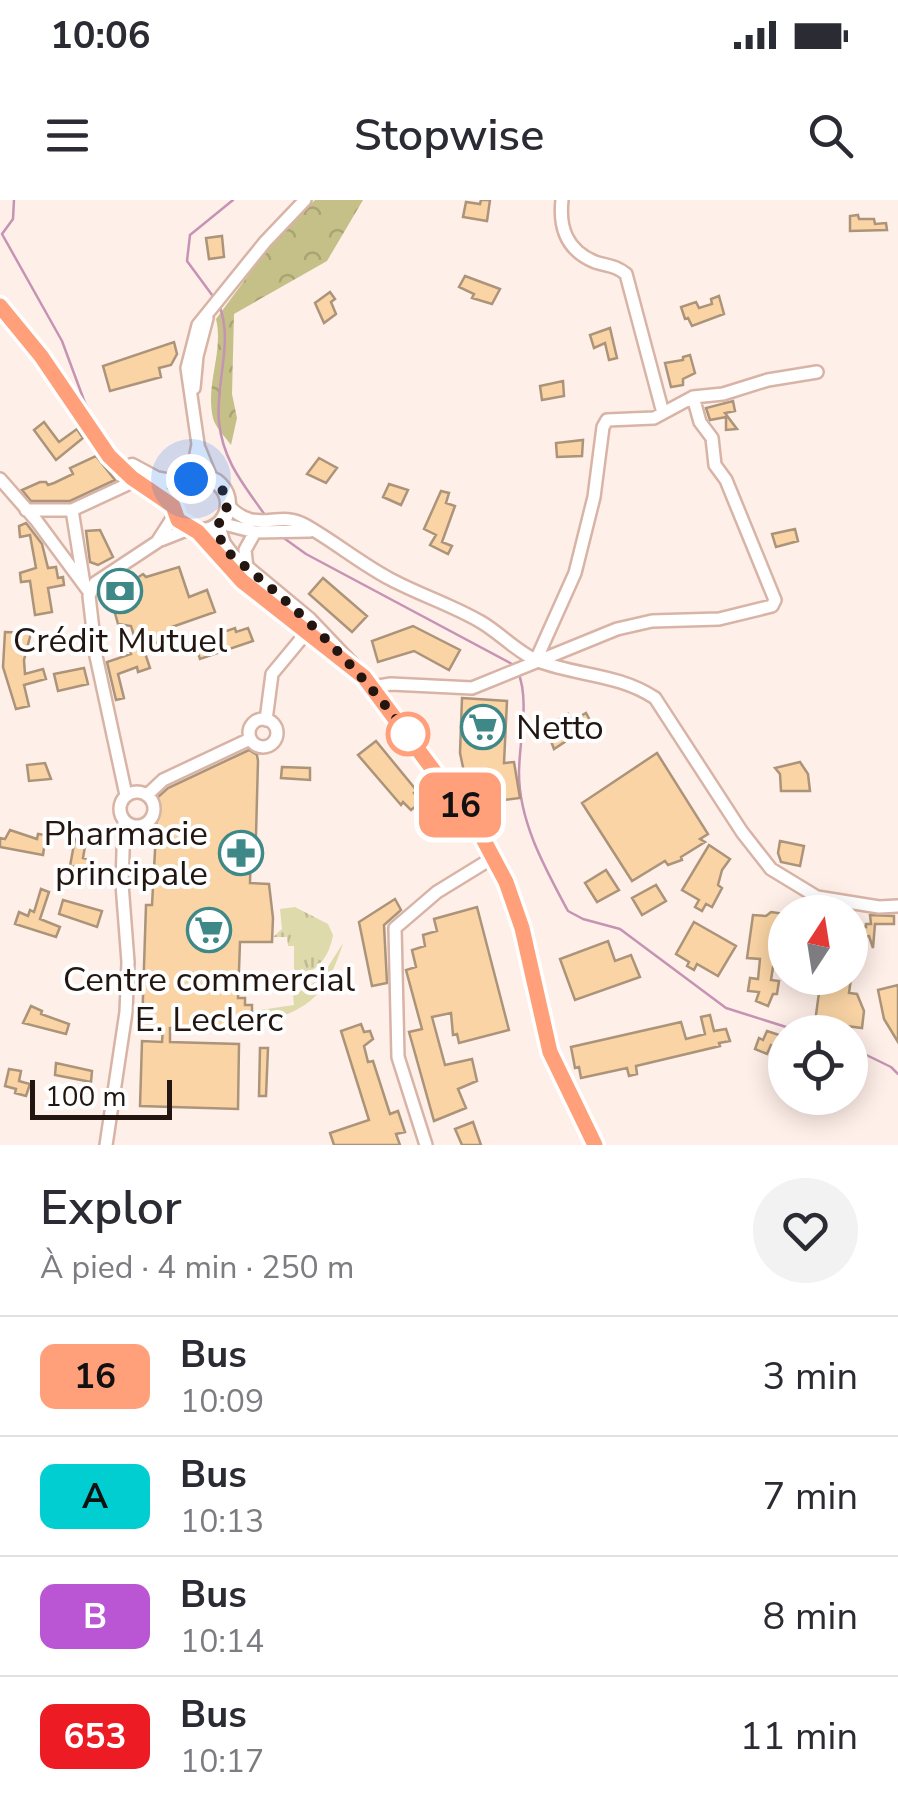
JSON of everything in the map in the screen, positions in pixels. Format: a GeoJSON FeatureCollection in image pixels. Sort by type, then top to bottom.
{"type":"FeatureCollection","features":[{"type":"Feature","properties":{"kind":"main road"},"geometry":{"type":"LineString","coordinates":[[0,306],[41,356],[109,456],[174,510],[231,571],[354,668]]}},
{"type":"Feature","properties":{"kind":"main road"},"geometry":{"type":"LineString","coordinates":[[87,425],[140,472],[187,482],[212,480],[222,488],[228,504],[219,525],[222,544],[309,620],[372,686],[480,833],[494,856],[522,928],[550,1052],[595,1145]]}},
{"type":"Feature","properties":{"kind":"main road"},"geometry":{"type":"LineString","coordinates":[[174,510],[175,494],[187,482]]}},
{"type":"Feature","properties":{"kind":"main road"},"geometry":{"type":"LineString","coordinates":[[194,530],[219,525]]}},
{"type":"Feature","properties":{"kind":"street"},"geometry":{"type":"LineString","coordinates":[[212,480],[198,444],[187,377],[188,357],[198,325],[265,242],[305,200]]}},
{"type":"Feature","properties":{"kind":"street"},"geometry":{"type":"LineString","coordinates":[[562,200],[560,228],[564,235],[585,256],[616,266],[626,274],[663,412]]}},
{"type":"Feature","properties":{"kind":"street"},"geometry":{"type":"LineString","coordinates":[[536,660],[575,573],[594,497],[603,428],[612,419],[654,418],[693,397],[723,394],[768,380],[816,372]]}},
{"type":"Feature","properties":{"kind":"street"},"geometry":{"type":"LineString","coordinates":[[372,686],[472,688],[617,629],[652,622],[718,619],[772,606],[776,600],[726,480],[715,466],[712,438],[700,422],[693,397]]}},
{"type":"Feature","properties":{"kind":"street"},"geometry":{"type":"LineString","coordinates":[[187,482],[198,444]]}},
{"type":"Feature","properties":{"kind":"street"},"geometry":{"type":"LineString","coordinates":[[26,510],[72,510],[126,485],[132,478]]}},
{"type":"Feature","properties":{"kind":"street"},"geometry":{"type":"LineString","coordinates":[[0,479],[77,568],[87,590],[94,644],[126,795]]}},
{"type":"Feature","properties":{"kind":"street"},"geometry":{"type":"LineString","coordinates":[[228,504],[260,528]]}},
{"type":"Feature","properties":{"kind":"street"},"geometry":{"type":"LineString","coordinates":[[72,510],[77,568]]}},
{"type":"Feature","properties":{"kind":"street"},"geometry":{"type":"LineString","coordinates":[[157,542],[174,510]]}},
{"type":"Feature","properties":{"kind":"street"},"geometry":{"type":"LineString","coordinates":[[219,525],[260,528],[304,524],[392,580],[480,622],[536,660],[634,684],[655,698],[742,832],[771,869],[817,896],[859,905],[898,906]]}},
{"type":"Feature","properties":{"kind":"street"},"geometry":{"type":"LineString","coordinates":[[247,568],[245,550],[260,528]]}},
{"type":"Feature","properties":{"kind":"street"},"geometry":{"type":"LineString","coordinates":[[87,590],[157,542],[194,530]]}},
{"type":"Feature","properties":{"kind":"street"},"geometry":{"type":"LineString","coordinates":[[77,568],[106,574]]}},
{"type":"Feature","properties":{"kind":"street"},"geometry":{"type":"LineString","coordinates":[[266,720],[272,674],[306,633],[305,624],[269,593],[268,587]]}},
{"type":"Feature","properties":{"kind":"street"},"geometry":{"type":"LineString","coordinates":[[259,720],[266,720],[276,731],[272,743],[260,746],[250,739],[251,725],[259,720]]}},
{"type":"Feature","properties":{"kind":"street"},"geometry":{"type":"LineString","coordinates":[[147,795],[163,780],[250,739]]}},
{"type":"Feature","properties":{"kind":"street"},"geometry":{"type":"LineString","coordinates":[[106,1145],[126,1012],[128,936],[122,865],[129,823],[120,805],[126,795],[147,795],[153,804],[152,815],[146,823],[129,823]]}},
{"type":"Feature","properties":{"kind":"street"},"geometry":{"type":"LineString","coordinates":[[426,1145],[398,1057],[394,928],[437,892],[494,856]]}},
{"type":"Feature","properties":{"kind":"green space"},"geometry":{"type":"Polygon","coordinates":[[[315,200],[363,200],[327,261],[234,314],[232,394],[237,418],[231,445],[214,421],[211,405],[218,344],[216,319],[275,239],[315,200]]]}},
{"type":"Feature","properties":{"kind":"green space"},"geometry":{"type":"Polygon","coordinates":[[[295,907],[328,924],[333,935],[323,960],[301,974],[294,969],[294,946],[288,946],[287,937],[273,937],[282,929],[280,909],[295,907]]]}},
{"type":"Feature","properties":{"kind":"green space"},"geometry":{"type":"Polygon","coordinates":[[[343,943],[331,974],[315,997],[292,1012],[261,1022],[260,1010],[294,1005],[293,996],[321,978],[343,943]]]}},
{"type":"Feature","properties":{"kind":"building"},"geometry":{"type":"Polygon","coordinates":[[[481,200],[490,200],[487,221],[463,217],[466,202],[480,204],[481,200]]]}},
{"type":"Feature","properties":{"kind":"building"},"geometry":{"type":"Polygon","coordinates":[[[858,215],[859,219],[874,219],[875,224],[886,223],[887,230],[850,231],[850,216],[858,215]]]}},
{"type":"Feature","properties":{"kind":"building"},"geometry":{"type":"Polygon","coordinates":[[[222,236],[224,257],[209,259],[206,238],[222,236]]]}},
{"type":"Feature","properties":{"kind":"building"},"geometry":{"type":"Polygon","coordinates":[[[465,276],[500,289],[492,304],[472,298],[474,294],[459,287],[465,276]]]}},
{"type":"Feature","properties":{"kind":"building"},"geometry":{"type":"Polygon","coordinates":[[[330,292],[336,314],[324,323],[315,303],[330,292]]]}},
{"type":"Feature","properties":{"kind":"building"},"geometry":{"type":"Polygon","coordinates":[[[719,296],[724,314],[692,326],[685,319],[681,307],[696,302],[699,308],[712,304],[711,299],[719,296]]]}},
{"type":"Feature","properties":{"kind":"building"},"geometry":{"type":"Polygon","coordinates":[[[610,328],[617,358],[609,360],[605,343],[594,348],[590,335],[610,328]]]}},
{"type":"Feature","properties":{"kind":"building"},"geometry":{"type":"Polygon","coordinates":[[[174,342],[177,354],[171,365],[159,368],[161,377],[110,391],[103,366],[174,342]]]}},
{"type":"Feature","properties":{"kind":"building"},"geometry":{"type":"Polygon","coordinates":[[[690,355],[695,373],[683,379],[683,385],[671,387],[665,363],[690,355]]]}},
{"type":"Feature","properties":{"kind":"building"},"geometry":{"type":"Polygon","coordinates":[[[563,381],[564,396],[542,400],[540,386],[563,381]]]}},
{"type":"Feature","properties":{"kind":"building"},"geometry":{"type":"Polygon","coordinates":[[[733,401],[735,411],[725,413],[737,429],[726,430],[726,417],[710,420],[706,408],[733,401]]]}},
{"type":"Feature","properties":{"kind":"building"},"geometry":{"type":"Polygon","coordinates":[[[44,422],[59,442],[77,429],[83,438],[56,460],[34,430],[44,422]]]}},
{"type":"Feature","properties":{"kind":"building"},"geometry":{"type":"Polygon","coordinates":[[[583,440],[582,456],[557,457],[556,443],[583,440]]]}},
{"type":"Feature","properties":{"kind":"building"},"geometry":{"type":"Polygon","coordinates":[[[96,456],[115,480],[70,501],[31,501],[22,490],[40,482],[54,483],[73,474],[70,468],[96,456]]]}},
{"type":"Feature","properties":{"kind":"building"},"geometry":{"type":"Polygon","coordinates":[[[319,458],[337,468],[326,483],[307,474],[319,458]]]}},
{"type":"Feature","properties":{"kind":"building"},"geometry":{"type":"Polygon","coordinates":[[[389,484],[408,490],[401,505],[383,497],[389,484]]]}},
{"type":"Feature","properties":{"kind":"building"},"geometry":{"type":"Polygon","coordinates":[[[441,491],[449,493],[446,503],[455,506],[442,542],[452,546],[448,554],[430,545],[436,535],[424,529],[441,491]]]}},
{"type":"Feature","properties":{"kind":"building"},"geometry":{"type":"Polygon","coordinates":[[[26,523],[42,544],[48,568],[56,567],[58,578],[63,577],[64,585],[48,588],[52,612],[35,615],[30,581],[21,582],[20,573],[36,568],[30,535],[20,537],[19,526],[26,523]]]}},
{"type":"Feature","properties":{"kind":"building"},"geometry":{"type":"Polygon","coordinates":[[[795,529],[798,541],[776,547],[772,534],[795,529]]]}},
{"type":"Feature","properties":{"kind":"building"},"geometry":{"type":"Polygon","coordinates":[[[100,530],[113,557],[98,565],[90,562],[86,531],[100,530]]]}},
{"type":"Feature","properties":{"kind":"building"},"geometry":{"type":"Polygon","coordinates":[[[179,567],[189,597],[207,590],[215,612],[169,628],[168,639],[143,647],[150,668],[138,672],[137,667],[118,674],[124,698],[116,700],[107,662],[131,654],[128,644],[136,642],[131,626],[118,624],[113,606],[117,591],[143,574],[146,577],[179,567]]]}},
{"type":"Feature","properties":{"kind":"building"},"geometry":{"type":"Polygon","coordinates":[[[323,578],[367,616],[352,632],[309,594],[323,578]]]}},
{"type":"Feature","properties":{"kind":"building"},"geometry":{"type":"Polygon","coordinates":[[[413,626],[460,650],[449,670],[414,651],[378,662],[372,641],[413,626]]]}},
{"type":"Feature","properties":{"kind":"building"},"geometry":{"type":"Polygon","coordinates":[[[235,628],[236,632],[248,628],[253,641],[200,659],[194,642],[235,628]]]}},
{"type":"Feature","properties":{"kind":"building"},"geometry":{"type":"Polygon","coordinates":[[[5,632],[31,633],[24,660],[25,674],[43,669],[46,679],[24,685],[29,706],[16,709],[3,667],[5,632]]]}},
{"type":"Feature","properties":{"kind":"building"},"geometry":{"type":"Polygon","coordinates":[[[84,668],[88,684],[58,691],[54,674],[84,668]]]}},
{"type":"Feature","properties":{"kind":"building"},"geometry":{"type":"Polygon","coordinates":[[[462,698],[507,701],[504,763],[514,762],[520,798],[486,802],[482,775],[464,772],[460,753],[462,698]]]}},
{"type":"Feature","properties":{"kind":"building"},"geometry":{"type":"Polygon","coordinates":[[[586,713],[592,724],[554,749],[546,728],[568,714],[572,721],[586,713]]]}},
{"type":"Feature","properties":{"kind":"building"},"geometry":{"type":"Polygon","coordinates":[[[376,741],[417,791],[414,793],[421,802],[411,810],[403,802],[401,805],[358,755],[376,741]]]}},
{"type":"Feature","properties":{"kind":"building"},"geometry":{"type":"Polygon","coordinates":[[[249,750],[257,755],[258,761],[250,883],[269,884],[273,918],[272,942],[240,942],[238,998],[245,998],[245,1005],[252,1005],[252,1021],[238,1030],[170,1028],[170,1042],[239,1044],[238,1109],[140,1106],[142,1041],[162,1042],[163,1027],[142,1027],[146,905],[152,905],[158,797],[168,788],[249,750]]]}},
{"type":"Feature","properties":{"kind":"building"},"geometry":{"type":"Polygon","coordinates":[[[657,753],[708,834],[700,839],[705,842],[682,860],[668,865],[665,861],[632,881],[582,803],[657,753]]]}},
{"type":"Feature","properties":{"kind":"building"},"geometry":{"type":"Polygon","coordinates":[[[800,762],[808,774],[810,791],[781,791],[780,774],[775,768],[800,762]]]}},
{"type":"Feature","properties":{"kind":"building"},"geometry":{"type":"Polygon","coordinates":[[[45,763],[51,779],[29,781],[27,765],[45,763]]]}},
{"type":"Feature","properties":{"kind":"building"},"geometry":{"type":"Polygon","coordinates":[[[282,767],[310,768],[310,780],[281,778],[282,767]]]}},
{"type":"Feature","properties":{"kind":"building"},"geometry":{"type":"Polygon","coordinates":[[[10,830],[37,839],[38,834],[46,835],[43,855],[0,847],[0,838],[5,839],[10,830]]]}},
{"type":"Feature","properties":{"kind":"building"},"geometry":{"type":"Polygon","coordinates":[[[75,839],[86,841],[83,858],[92,860],[90,869],[70,866],[75,839]]]}},
{"type":"Feature","properties":{"kind":"building"},"geometry":{"type":"Polygon","coordinates":[[[780,841],[804,846],[800,866],[781,862],[780,841]]]}},
{"type":"Feature","properties":{"kind":"building"},"geometry":{"type":"Polygon","coordinates":[[[709,845],[730,859],[722,870],[718,885],[722,888],[712,907],[706,904],[702,911],[695,907],[699,900],[682,890],[709,845]]]}},
{"type":"Feature","properties":{"kind":"building"},"geometry":{"type":"Polygon","coordinates":[[[606,870],[619,890],[597,902],[585,883],[606,870]]]}},
{"type":"Feature","properties":{"kind":"building"},"geometry":{"type":"Polygon","coordinates":[[[656,885],[666,901],[642,915],[632,898],[656,885]]]}},
{"type":"Feature","properties":{"kind":"building"},"geometry":{"type":"Polygon","coordinates":[[[41,889],[49,892],[40,919],[60,927],[56,937],[15,924],[19,912],[28,916],[30,910],[34,912],[41,889]]]}},
{"type":"Feature","properties":{"kind":"building"},"geometry":{"type":"Polygon","coordinates":[[[395,899],[401,910],[384,925],[387,983],[372,986],[359,922],[395,899]]]}},
{"type":"Feature","properties":{"kind":"building"},"geometry":{"type":"Polygon","coordinates":[[[63,900],[102,911],[97,927],[59,914],[63,900]]]}},
{"type":"Feature","properties":{"kind":"building"},"geometry":{"type":"Polygon","coordinates":[[[477,907],[509,1030],[459,1043],[457,1034],[453,1035],[451,1013],[432,1017],[445,1065],[472,1059],[477,1081],[458,1089],[466,1108],[434,1121],[409,1032],[422,1029],[406,970],[416,967],[412,950],[425,946],[423,935],[437,931],[434,919],[477,907]]]}},
{"type":"Feature","properties":{"kind":"building"},"geometry":{"type":"Polygon","coordinates":[[[753,915],[766,916],[768,995],[773,995],[768,1006],[756,1001],[759,992],[748,991],[750,978],[758,979],[760,959],[747,958],[753,915]]]}},
{"type":"Feature","properties":{"kind":"building"},"geometry":{"type":"Polygon","coordinates":[[[870,915],[894,916],[894,924],[875,924],[873,948],[868,936],[870,915]]]}},
{"type":"Feature","properties":{"kind":"building"},"geometry":{"type":"Polygon","coordinates":[[[694,922],[736,946],[718,976],[697,964],[694,970],[676,954],[694,922]]]}},
{"type":"Feature","properties":{"kind":"building"},"geometry":{"type":"Polygon","coordinates":[[[608,941],[615,961],[631,955],[640,977],[575,1000],[560,959],[608,941]]]}},
{"type":"Feature","properties":{"kind":"building"},"geometry":{"type":"Polygon","coordinates":[[[898,985],[898,1042],[884,1019],[878,990],[898,985]]]}},
{"type":"Feature","properties":{"kind":"building"},"geometry":{"type":"Polygon","coordinates":[[[819,995],[857,995],[864,1011],[864,1015],[816,1015],[819,995]]]}},
{"type":"Feature","properties":{"kind":"building"},"geometry":{"type":"Polygon","coordinates":[[[31,1006],[69,1024],[66,1034],[23,1023],[31,1006]]]}},
{"type":"Feature","properties":{"kind":"building"},"geometry":{"type":"Polygon","coordinates":[[[710,1015],[714,1031],[726,1029],[730,1041],[636,1066],[637,1074],[629,1076],[627,1068],[581,1078],[579,1067],[575,1068],[571,1047],[681,1022],[686,1039],[705,1034],[701,1017],[710,1015]]]}},
{"type":"Feature","properties":{"kind":"building"},"geometry":{"type":"Polygon","coordinates":[[[361,1024],[373,1039],[364,1046],[368,1062],[373,1061],[390,1114],[398,1111],[405,1132],[396,1134],[400,1145],[334,1145],[330,1133],[369,1120],[341,1031],[361,1024]]]}},
{"type":"Feature","properties":{"kind":"building"},"geometry":{"type":"Polygon","coordinates":[[[768,1031],[767,1054],[755,1049],[759,1038],[763,1040],[768,1031]]]}},
{"type":"Feature","properties":{"kind":"building"},"geometry":{"type":"Polygon","coordinates":[[[260,1048],[268,1048],[266,1096],[259,1096],[260,1048]]]}},
{"type":"Feature","properties":{"kind":"building"},"geometry":{"type":"Polygon","coordinates":[[[56,1063],[92,1071],[91,1082],[55,1075],[56,1063]]]}},
{"type":"Feature","properties":{"kind":"building"},"geometry":{"type":"Polygon","coordinates":[[[9,1069],[21,1071],[19,1081],[30,1084],[26,1096],[5,1086],[9,1069]]]}},
{"type":"Feature","properties":{"kind":"building"},"geometry":{"type":"Polygon","coordinates":[[[473,1122],[481,1145],[462,1145],[455,1129],[473,1122]]]}},
{"type":"Feature","properties":{"kind":"waterway"},"geometry":{"type":"LineString","coordinates":[[14,200],[13,219],[2,234],[62,341],[95,420]]}},
{"type":"Feature","properties":{"kind":"waterway"},"geometry":{"type":"LineString","coordinates":[[215,299],[187,261],[190,235],[233,200]]}},
{"type":"Feature","properties":{"kind":"waterway"},"geometry":{"type":"LineString","coordinates":[[219,305],[225,333],[218,408],[221,436],[236,473],[267,518]]}},
{"type":"Feature","properties":{"kind":"waterway"},"geometry":{"type":"LineString","coordinates":[[281,536],[306,554],[514,665]]}},
{"type":"Feature","properties":{"kind":"waterway"},"geometry":{"type":"LineString","coordinates":[[518,672],[523,696],[519,773],[523,809],[535,844],[568,911],[620,929],[726,1008],[768,1021]]}},
{"type":"Feature","properties":{"kind":"waterway"},"geometry":{"type":"LineString","coordinates":[[868,1056],[898,1074]]}},
{"type":"Feature","properties":{"kind":"bus line","name":"16"},"geometry":{"type":"LineString","coordinates":[[0,306],[41,356],[109,456],[132,478],[173,506],[178,520],[198,532],[242,581],[364,677],[480,833],[500,868],[522,928],[550,1052],[595,1145]]}},
{"type":"Feature","properties":{"kind":"place","name":"Crédit Mutuel"},"geometry":{"type":"Point","coordinates":[120,591]}},
{"type":"Feature","properties":{"kind":"place","name":"Netto"},"geometry":{"type":"Point","coordinates":[483,727]}},
{"type":"Feature","properties":{"kind":"place","name":"Pharmacie principale"},"geometry":{"type":"Point","coordinates":[241,853]}},
{"type":"Feature","properties":{"kind":"place","name":"Centre commercial E. Leclerc"},"geometry":{"type":"Point","coordinates":[209,930]}},
{"type":"Feature","properties":{"kind":"route"},"geometry":{"type":"LineString","coordinates":[[191,479],[212,480],[225,493],[227,512],[217,526],[222,544],[232,556],[309,620],[372,686],[408,734]]}}]}
